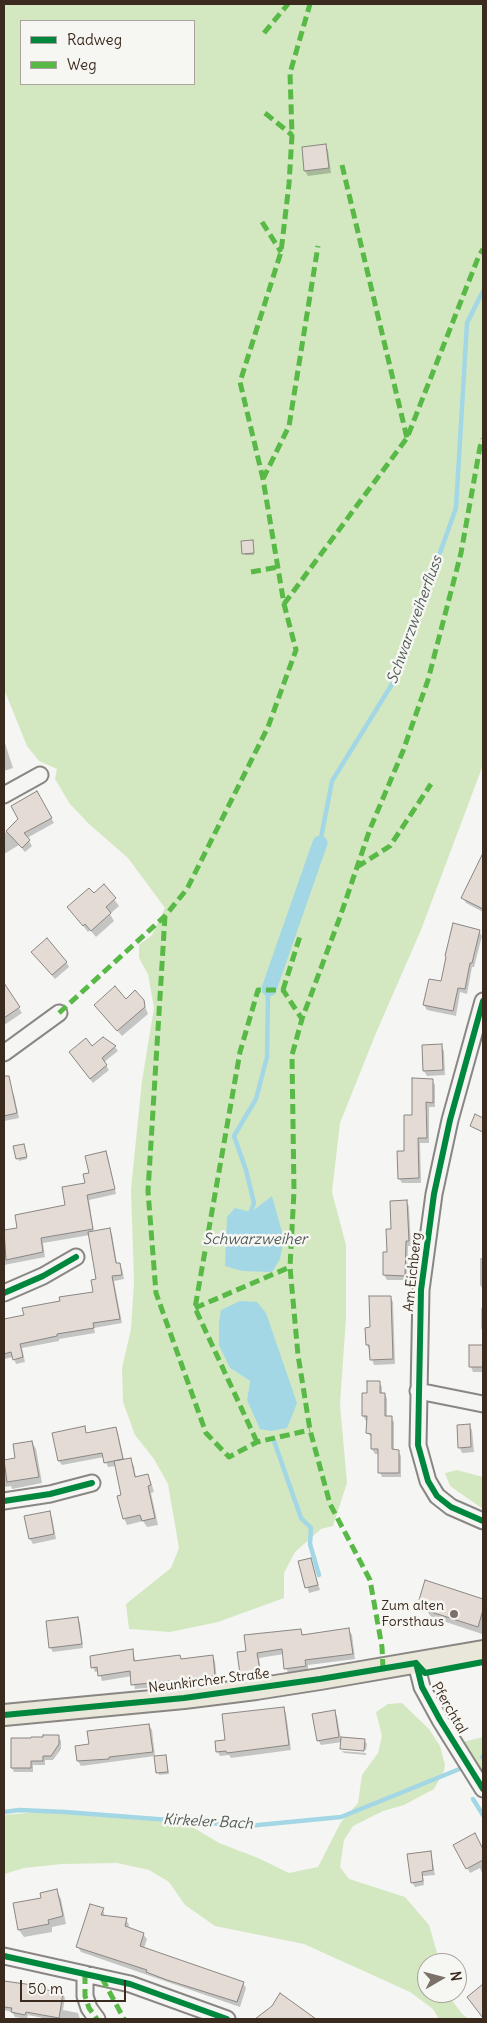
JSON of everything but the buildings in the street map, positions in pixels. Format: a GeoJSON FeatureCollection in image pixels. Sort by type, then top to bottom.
{"type":"FeatureCollection","features":[{"type":"Feature","properties":{"kind":"main road","name":"Neunkircher Straße"},"geometry":{"type":"LineString","coordinates":[[4,1715],[184,1698],[320,1680],[483,1651]]}},
{"type":"Feature","properties":{"kind":"street"},"geometry":{"type":"LineString","coordinates":[[4,795],[40,776]]}},
{"type":"Feature","properties":{"kind":"street","name":"Am Eichberg"},"geometry":{"type":"LineString","coordinates":[[482,1010],[450,1120],[434,1194],[422,1290],[418,1445],[428,1481],[437,1496],[451,1507],[483,1521]]}},
{"type":"Feature","properties":{"kind":"street"},"geometry":{"type":"LineString","coordinates":[[4,1053],[59,1013]]}},
{"type":"Feature","properties":{"kind":"street"},"geometry":{"type":"LineString","coordinates":[[4,1293],[43,1276],[76,1257]]}},
{"type":"Feature","properties":{"kind":"street"},"geometry":{"type":"LineString","coordinates":[[418,1391],[483,1404]]}},
{"type":"Feature","properties":{"kind":"street"},"geometry":{"type":"LineString","coordinates":[[4,1501],[50,1494],[92,1483]]}},
{"type":"Feature","properties":{"kind":"street","name":"Pferchtal"},"geometry":{"type":"LineString","coordinates":[[416,1663],[422,1687],[483,1789]]}},
{"type":"Feature","properties":{"kind":"street"},"geometry":{"type":"LineString","coordinates":[[4,1956],[130,1984],[227,2019]]}},
{"type":"Feature","properties":{"kind":"street"},"geometry":{"type":"LineString","coordinates":[[85,1974],[85,1996],[89,2008],[97,2019]]}},
{"type":"Feature","properties":{"kind":"green space"},"geometry":{"type":"Polygon","coordinates":[[[4,4],[483,4],[483,765],[421,930],[376,1033],[340,1123],[332,1192],[346,1245],[346,1318],[340,1404],[347,1483],[333,1526],[321,1529],[295,1552],[284,1573],[284,1598],[218,1622],[170,1632],[129,1629],[126,1604],[171,1568],[179,1548],[168,1484],[154,1459],[135,1435],[123,1402],[122,1368],[131,1329],[134,1282],[131,1189],[142,1081],[154,1008],[148,974],[139,958],[139,945],[152,935],[165,908],[128,858],[89,824],[70,804],[55,779],[57,769],[39,761],[27,746],[4,689],[4,4]],[[230,1368],[250,1381],[247,1400],[297,1403],[230,1368]]]}},
{"type":"Feature","properties":{"kind":"green space"},"geometry":{"type":"Polygon","coordinates":[[[457,1470],[483,1477],[483,1509],[450,1486],[445,1473],[457,1470]]]}},
{"type":"Feature","properties":{"kind":"green space"},"geometry":{"type":"Polygon","coordinates":[[[402,1703],[429,1729],[440,1746],[445,1765],[444,1771],[434,1789],[404,1805],[383,1811],[353,1826],[344,1840],[340,1867],[349,1879],[405,1897],[429,1925],[437,1953],[417,1953],[417,1997],[410,1992],[304,1944],[215,1926],[185,1905],[169,1882],[149,1870],[117,1863],[62,1864],[24,1868],[4,1874],[4,1815],[64,1810],[181,1820],[219,1843],[258,1858],[289,1873],[318,1867],[341,1822],[358,1803],[362,1775],[378,1753],[382,1736],[376,1712],[388,1704],[402,1703]]]}},
{"type":"Feature","properties":{"kind":"green space"},"geometry":{"type":"Polygon","coordinates":[[[483,1737],[483,1773],[463,1742],[483,1737]]]}},
{"type":"Feature","properties":{"kind":"green space"},"geometry":{"type":"Polygon","coordinates":[[[425,2003],[454,2003],[462,2014],[469,2019],[439,2019],[433,2009],[425,2003]]]}},
{"type":"Feature","properties":{"kind":"water","name":"Schwarzweiher"},"geometry":{"type":"Polygon","coordinates":[[[272,1196],[284,1239],[280,1259],[272,1272],[242,1271],[225,1266],[227,1217],[235,1208],[251,1212],[272,1196]]]}},
{"type":"Feature","properties":{"kind":"water"},"geometry":{"type":"Polygon","coordinates":[[[240,1301],[257,1302],[266,1313],[297,1403],[287,1428],[271,1431],[260,1429],[247,1400],[250,1381],[230,1368],[219,1345],[221,1310],[240,1301]]]}},
{"type":"Feature","properties":{"kind":"waterway","name":"Schwarzweiherfluss"},"geometry":{"type":"LineString","coordinates":[[320,843],[332,781],[394,681],[456,508],[467,323],[483,291]]}},
{"type":"Feature","properties":{"kind":"waterway","name":"Schwarzweiherfluss"},"geometry":{"type":"LineString","coordinates":[[269,989],[320,843]]}},
{"type":"Feature","properties":{"kind":"waterway","name":"Schwarzweiherfluss"},"geometry":{"type":"LineString","coordinates":[[249,1216],[254,1203],[246,1170],[234,1136],[256,1099],[267,1057],[268,992]]}},
{"type":"Feature","properties":{"kind":"waterway","name":"Schwarzweiherfluss"},"geometry":{"type":"LineString","coordinates":[[274,1441],[301,1518],[311,1528],[310,1544],[319,1575]]}},
{"type":"Feature","properties":{"kind":"waterway","name":"Kirkeler Bach"},"geometry":{"type":"LineString","coordinates":[[4,1812],[19,1810],[65,1812],[248,1826],[341,1817],[462,1768]]}},
{"type":"Feature","properties":{"kind":"waterway"},"geometry":{"type":"LineString","coordinates":[[473,1799],[483,1815]]}},
{"type":"Feature","properties":{"kind":"marked path"},"geometry":{"type":"LineString","coordinates":[[264,33],[288,4]]}},
{"type":"Feature","properties":{"kind":"marked path"},"geometry":{"type":"LineString","coordinates":[[59,1013],[165,916],[187,889],[268,727],[296,650],[284,604],[263,479],[240,382],[281,252],[289,184],[292,135],[290,73],[310,4]]}},
{"type":"Feature","properties":{"kind":"marked path"},"geometry":{"type":"LineString","coordinates":[[265,113],[292,135]]}},
{"type":"Feature","properties":{"kind":"marked path"},"geometry":{"type":"LineString","coordinates":[[342,165],[407,438]]}},
{"type":"Feature","properties":{"kind":"marked path"},"geometry":{"type":"LineString","coordinates":[[262,222],[281,252]]}},
{"type":"Feature","properties":{"kind":"marked path"},"geometry":{"type":"LineString","coordinates":[[263,479],[289,426],[318,246]]}},
{"type":"Feature","properties":{"kind":"marked path"},"geometry":{"type":"LineString","coordinates":[[284,604],[407,438],[483,249]]}},
{"type":"Feature","properties":{"kind":"marked path"},"geometry":{"type":"LineString","coordinates":[[383,1669],[382,1647],[370,1580],[330,1504],[310,1430],[298,1355],[290,1267],[294,1191],[292,1055],[302,1019],[370,829],[403,751],[428,680],[461,553],[483,439]]}},
{"type":"Feature","properties":{"kind":"marked path"},"geometry":{"type":"LineString","coordinates":[[251,572],[278,567]]}},
{"type":"Feature","properties":{"kind":"marked path"},"geometry":{"type":"LineString","coordinates":[[357,867],[390,846],[431,784]]}},
{"type":"Feature","properties":{"kind":"marked path"},"geometry":{"type":"LineString","coordinates":[[165,916],[148,1191],[156,1293],[206,1433],[229,1457],[257,1442],[310,1430]]}},
{"type":"Feature","properties":{"kind":"marked path"},"geometry":{"type":"LineString","coordinates":[[283,990],[301,933]]}},
{"type":"Feature","properties":{"kind":"marked path"},"geometry":{"type":"LineString","coordinates":[[257,1442],[195,1308],[240,1052],[258,990],[283,990],[302,1019]]}},
{"type":"Feature","properties":{"kind":"marked path"},"geometry":{"type":"LineString","coordinates":[[195,1308],[290,1267]]}},
{"type":"Feature","properties":{"kind":"marked path"},"geometry":{"type":"LineString","coordinates":[[85,1974],[85,1996],[89,2008],[97,2019]]}},
{"type":"Feature","properties":{"kind":"marked path"},"geometry":{"type":"LineString","coordinates":[[102,1978],[124,2019]]}},
{"type":"Feature","properties":{"kind":"cycle path"},"geometry":{"type":"LineString","coordinates":[[483,1001],[450,1120],[434,1194],[421,1290],[418,1445],[428,1481],[437,1496],[451,1507],[483,1521]]}},
{"type":"Feature","properties":{"kind":"cycle path"},"geometry":{"type":"LineString","coordinates":[[4,1293],[43,1276],[76,1257]]}},
{"type":"Feature","properties":{"kind":"cycle path"},"geometry":{"type":"LineString","coordinates":[[4,1501],[50,1494],[92,1483]]}},
{"type":"Feature","properties":{"kind":"cycle path"},"geometry":{"type":"LineString","coordinates":[[416,1663],[425,1673],[483,1662]]}},
{"type":"Feature","properties":{"kind":"cycle path"},"geometry":{"type":"LineString","coordinates":[[416,1663],[422,1687],[483,1789]]}},
{"type":"Feature","properties":{"kind":"cycle path"},"geometry":{"type":"LineString","coordinates":[[4,1715],[184,1698],[320,1679],[416,1663]]}},
{"type":"Feature","properties":{"kind":"cycle path"},"geometry":{"type":"LineString","coordinates":[[4,1956],[130,1984],[227,2019]]}},
{"type":"Feature","properties":{"kind":"place","name":"Zum alten Forsthaus"},"geometry":{"type":"Point","coordinates":[454,1614]}}]}
